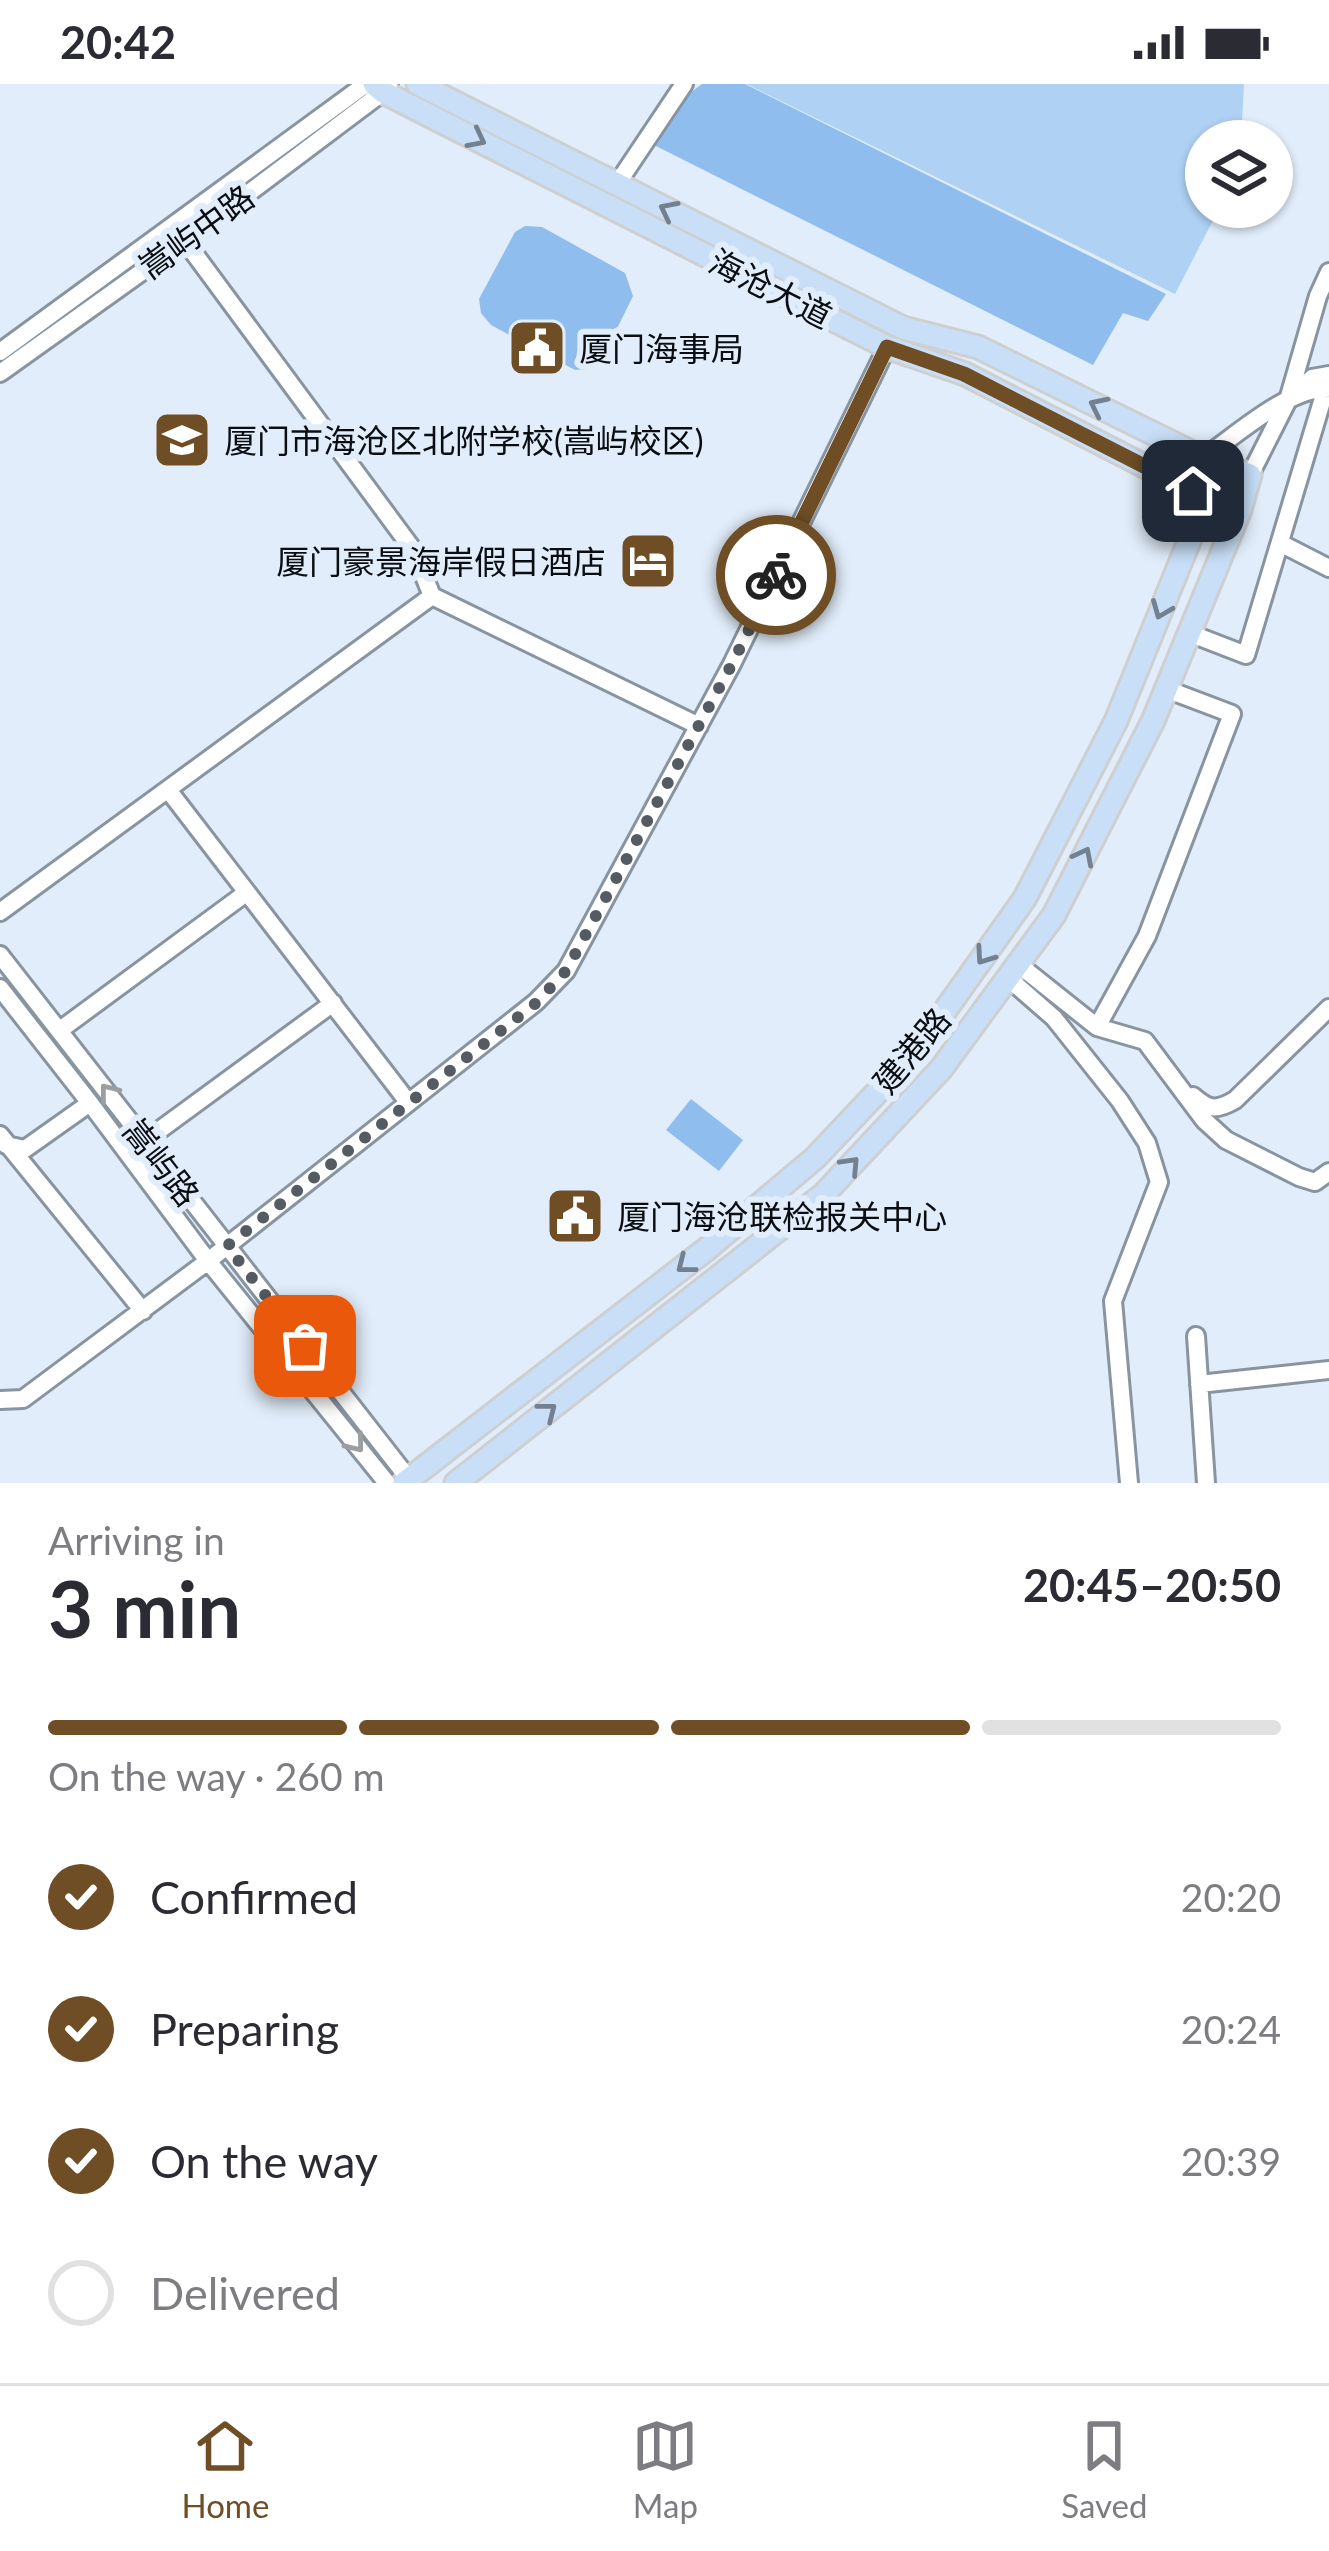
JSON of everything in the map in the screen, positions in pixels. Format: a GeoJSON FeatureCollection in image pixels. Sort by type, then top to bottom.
{"type":"FeatureCollection","features":[{"type":"Feature","properties":{"kind":"main road","name":"海沧大道"},"geometry":{"type":"LineString","coordinates":[[418,84],[903,328],[978,347],[1202,458],[1250,475]]}},
{"type":"Feature","properties":{"kind":"main road","name":"海沧大道"},"geometry":{"type":"LineString","coordinates":[[378,86],[887,347],[964,374],[1193,491],[1240,510]]}},
{"type":"Feature","properties":{"kind":"main road","name":"建港路"},"geometry":{"type":"LineString","coordinates":[[403,1482],[707,1248],[814,1158],[917,1050],[1025,898],[1116,721],[1190,539],[1193,491],[1202,458]]}},
{"type":"Feature","properties":{"kind":"main road","name":"建港路"},"geometry":{"type":"LineString","coordinates":[[456,1483],[824,1194],[941,1070],[1054,915],[1153,721],[1250,475]]}},
{"type":"Feature","properties":{"kind":"street"},"geometry":{"type":"LineString","coordinates":[[617,184],[684,84]]}},
{"type":"Feature","properties":{"kind":"street","name":"嵩屿中路"},"geometry":{"type":"LineString","coordinates":[[0,373],[378,86]]}},
{"type":"Feature","properties":{"kind":"street"},"geometry":{"type":"LineString","coordinates":[[178,235],[414,551],[432,596],[699,726]]}},
{"type":"Feature","properties":{"kind":"street","name":"嵩屿中路"},"geometry":{"type":"LineString","coordinates":[[0,352],[178,235]]}},
{"type":"Feature","properties":{"kind":"street"},"geometry":{"type":"LineString","coordinates":[[1250,475],[1288,400],[1329,272]]}},
{"type":"Feature","properties":{"kind":"street"},"geometry":{"type":"LineString","coordinates":[[0,1400],[22,1399],[208,1261],[536,1003],[566,971],[732,664],[887,347]]}},
{"type":"Feature","properties":{"kind":"street"},"geometry":{"type":"LineString","coordinates":[[1202,458],[1288,400],[1328,384]]}},
{"type":"Feature","properties":{"kind":"street"},"geometry":{"type":"LineString","coordinates":[[1189,633],[1246,655],[1328,384]]}},
{"type":"Feature","properties":{"kind":"street"},"geometry":{"type":"LineString","coordinates":[[1280,543],[1329,568]]}},
{"type":"Feature","properties":{"kind":"street"},"geometry":{"type":"LineString","coordinates":[[0,912],[432,596]]}},
{"type":"Feature","properties":{"kind":"street"},"geometry":{"type":"LineString","coordinates":[[1097,1027],[1147,936],[1232,714],[1166,689]]}},
{"type":"Feature","properties":{"kind":"street"},"geometry":{"type":"LineString","coordinates":[[169,790],[408,1102]]}},
{"type":"Feature","properties":{"kind":"street"},"geometry":{"type":"LineString","coordinates":[[60,1030],[246,893]]}},
{"type":"Feature","properties":{"kind":"street","name":"嵩屿路"},"geometry":{"type":"LineString","coordinates":[[0,955],[403,1482]]}},
{"type":"Feature","properties":{"kind":"street"},"geometry":{"type":"LineString","coordinates":[[1013,971],[1097,1027],[1145,1041],[1204,1120],[1226,1140],[1299,1177],[1316,1182],[1329,1172]]}},
{"type":"Feature","properties":{"kind":"street"},"geometry":{"type":"LineString","coordinates":[[1013,971],[1120,1101],[1147,1143],[1159,1183],[1113,1301],[1129,1483]]}},
{"type":"Feature","properties":{"kind":"street","name":"嵩屿路"},"geometry":{"type":"LineString","coordinates":[[0,988],[208,1261],[403,1482]]}},
{"type":"Feature","properties":{"kind":"street"},"geometry":{"type":"LineString","coordinates":[[146,1140],[333,1003]]}},
{"type":"Feature","properties":{"kind":"street"},"geometry":{"type":"LineString","coordinates":[[1178,1084],[1206,1108],[1220,1109],[1329,1008]]}},
{"type":"Feature","properties":{"kind":"street"},"geometry":{"type":"LineString","coordinates":[[2,1143],[25,1149],[90,1103]]}},
{"type":"Feature","properties":{"kind":"street"},"geometry":{"type":"LineString","coordinates":[[2,1143],[142,1311]]}},
{"type":"Feature","properties":{"kind":"street"},"geometry":{"type":"LineString","coordinates":[[1196,1336],[1206,1483]]}},
{"type":"Feature","properties":{"kind":"street"},"geometry":{"type":"LineString","coordinates":[[1199,1384],[1329,1370]]}},
{"type":"Feature","properties":{"kind":"shaded area"},"geometry":{"type":"Polygon","coordinates":[[[702,84],[745,84],[1166,294],[1148,321],[1123,313],[1093,365],[648,142],[674,105],[702,84]]]}},
{"type":"Feature","properties":{"kind":"shaded area"},"geometry":{"type":"Polygon","coordinates":[[[746,84],[1244,84],[1242,120],[1185,120],[1185,228],[1209,228],[1175,294],[746,84]]]}},
{"type":"Feature","properties":{"kind":"shaded area"},"geometry":{"type":"Polygon","coordinates":[[[525,226],[542,227],[625,273],[633,296],[600,363],[588,369],[575,370],[491,325],[481,313],[479,299],[515,232],[525,226]]]}},
{"type":"Feature","properties":{"kind":"shaded area"},"geometry":{"type":"Polygon","coordinates":[[[691,1099],[743,1140],[719,1171],[666,1130],[691,1099]]]}},
{"type":"Feature","properties":{"kind":"way so far"},"geometry":{"type":"LineString","coordinates":[[305,1346],[227,1246],[536,1003],[566,971],[776,575]]}},
{"type":"Feature","properties":{"kind":"place","name":"厦门海事局"},"geometry":{"type":"Point","coordinates":[537,348]}},
{"type":"Feature","properties":{"kind":"place","name":"厦门市海沧区北附学校(嵩屿校区)"},"geometry":{"type":"Point","coordinates":[182,440]}},
{"type":"Feature","properties":{"kind":"place","name":"厦门豪景海岸假日酒店"},"geometry":{"type":"Point","coordinates":[648,561]}},
{"type":"Feature","properties":{"kind":"place","name":"厦门海沧联检报关中心"},"geometry":{"type":"Point","coordinates":[575,1216]}},
{"type":"Feature","properties":{"kind":"route"},"geometry":{"type":"LineString","coordinates":[[776,575],[887,347],[964,374],[1193,491]]}}]}
